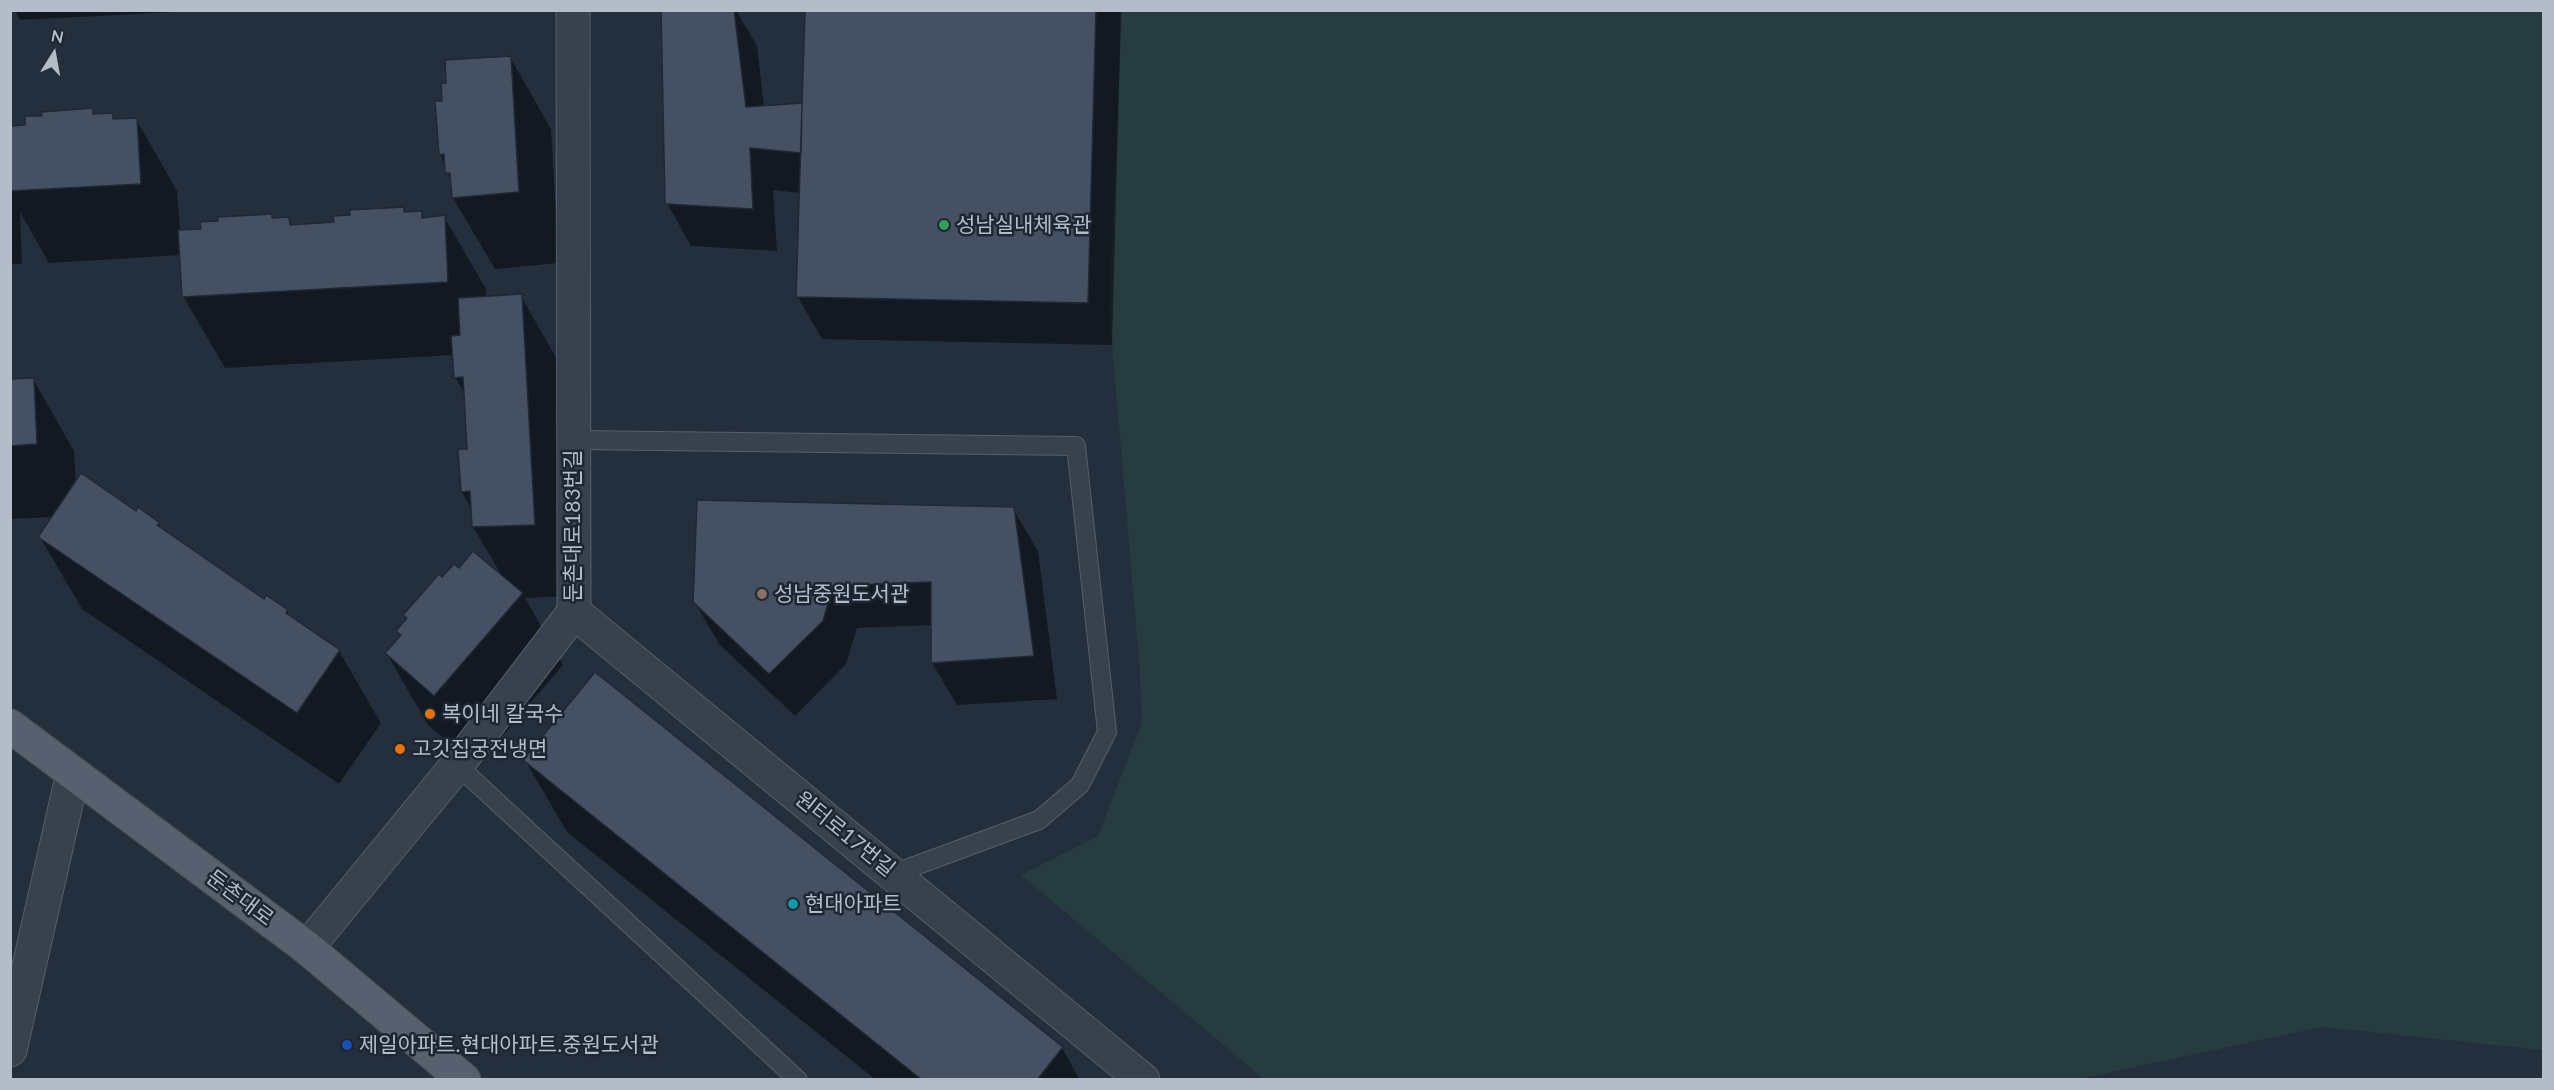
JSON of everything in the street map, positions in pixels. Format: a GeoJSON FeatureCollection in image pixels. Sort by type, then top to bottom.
{"type":"FeatureCollection","features":[{"type":"Feature","properties":{"kind":"main road","name":"둔촌대로"},"geometry":{"type":"LineString","coordinates":[[10,726],[307,948],[464,1080]]}},
{"type":"Feature","properties":{"kind":"street","name":"둔촌대로183번길"},"geometry":{"type":"LineString","coordinates":[[307,948],[457,765],[574,612],[573,10]]}},
{"type":"Feature","properties":{"kind":"street","name":"원터로17번길"},"geometry":{"type":"LineString","coordinates":[[574,612],[1143,1080]]}},
{"type":"Feature","properties":{"kind":"street"},"geometry":{"type":"LineString","coordinates":[[10,1050],[73,773]]}},
{"type":"Feature","properties":{"kind":"lane"},"geometry":{"type":"LineString","coordinates":[[574,440],[1076,446],[1107,732],[1080,785],[1039,820],[893,874]]}},
{"type":"Feature","properties":{"kind":"lane"},"geometry":{"type":"LineString","coordinates":[[457,765],[798,1080]]}},
{"type":"Feature","properties":{"kind":"green space"},"geometry":{"type":"Polygon","coordinates":[[[1122,11],[2543,11],[2543,1050],[2322,1027],[2074,1080],[1264,1079],[1021,875],[1098,836],[1142,723],[1140,672],[1109,308],[1122,11]]]}},
{"type":"Feature","properties":{"kind":"building"},"geometry":{"type":"Polygon","coordinates":[[[661,10],[734,10],[746,107],[802,103],[801,153],[750,148],[753,209],[665,204],[661,10]]]}},
{"type":"Feature","properties":{"kind":"building","name":"성남실내체육관"},"geometry":{"type":"Polygon","coordinates":[[[805,10],[1096,10],[1088,303],[796,297],[805,10]]]}},
{"type":"Feature","properties":{"kind":"building"},"geometry":{"type":"Polygon","coordinates":[[[511,56],[519,192],[452,198],[450,173],[445,173],[444,154],[439,155],[435,101],[442,101],[441,83],[446,83],[445,60],[511,56]]]}},
{"type":"Feature","properties":{"kind":"building"},"geometry":{"type":"Polygon","coordinates":[[[93,108],[93,114],[113,113],[113,119],[137,118],[141,184],[10,191],[10,126],[25,125],[25,116],[42,116],[41,112],[93,108]]]}},
{"type":"Feature","properties":{"kind":"building"},"geometry":{"type":"Polygon","coordinates":[[[404,207],[404,212],[422,211],[422,218],[445,215],[448,282],[182,297],[178,230],[201,229],[200,222],[218,221],[218,217],[272,214],[272,218],[289,217],[290,225],[334,222],[333,216],[350,215],[349,210],[404,207]]]}},
{"type":"Feature","properties":{"kind":"building"},"geometry":{"type":"Polygon","coordinates":[[[522,294],[535,525],[472,527],[470,491],[461,492],[458,449],[467,449],[463,377],[454,378],[451,336],[460,335],[458,298],[522,294]]]}},
{"type":"Feature","properties":{"kind":"building"},"geometry":{"type":"Polygon","coordinates":[[[34,378],[37,444],[10,446],[10,379],[34,378]]]}},
{"type":"Feature","properties":{"kind":"building"},"geometry":{"type":"Polygon","coordinates":[[[81,473],[136,511],[138,507],[160,523],[157,525],[264,599],[266,595],[288,610],[286,613],[340,650],[297,713],[38,537],[81,473]]]}},
{"type":"Feature","properties":{"kind":"building","name":"성남중원도서관"},"geometry":{"type":"Polygon","coordinates":[[[697,500],[1014,507],[1034,656],[931,663],[931,582],[833,586],[823,621],[769,674],[693,602],[697,500]]]}},
{"type":"Feature","properties":{"kind":"building"},"geometry":{"type":"Polygon","coordinates":[[[473,551],[523,593],[434,696],[385,653],[401,635],[396,631],[407,618],[403,615],[439,574],[442,577],[454,564],[459,568],[473,551]]]}},
{"type":"Feature","properties":{"kind":"building","name":"현대아파트"},"geometry":{"type":"Polygon","coordinates":[[[595,672],[1063,1047],[1037,1080],[922,1080],[523,760],[595,672]]]}},
{"type":"Feature","properties":{"kind":"place","name":"성남실내체육관"},"geometry":{"type":"Point","coordinates":[944,225]}},
{"type":"Feature","properties":{"kind":"place","name":"성남중원도서관"},"geometry":{"type":"Point","coordinates":[762,594]}},
{"type":"Feature","properties":{"kind":"place","name":"복이네 칼국수"},"geometry":{"type":"Point","coordinates":[430,714]}},
{"type":"Feature","properties":{"kind":"place","name":"고깃집궁전냉면"},"geometry":{"type":"Point","coordinates":[400,749]}},
{"type":"Feature","properties":{"kind":"place","name":"현대아파트"},"geometry":{"type":"Point","coordinates":[793,904]}},
{"type":"Feature","properties":{"kind":"place","name":"제일아파트.현대아파트.중원도서관"},"geometry":{"type":"Point","coordinates":[347,1045]}}]}
